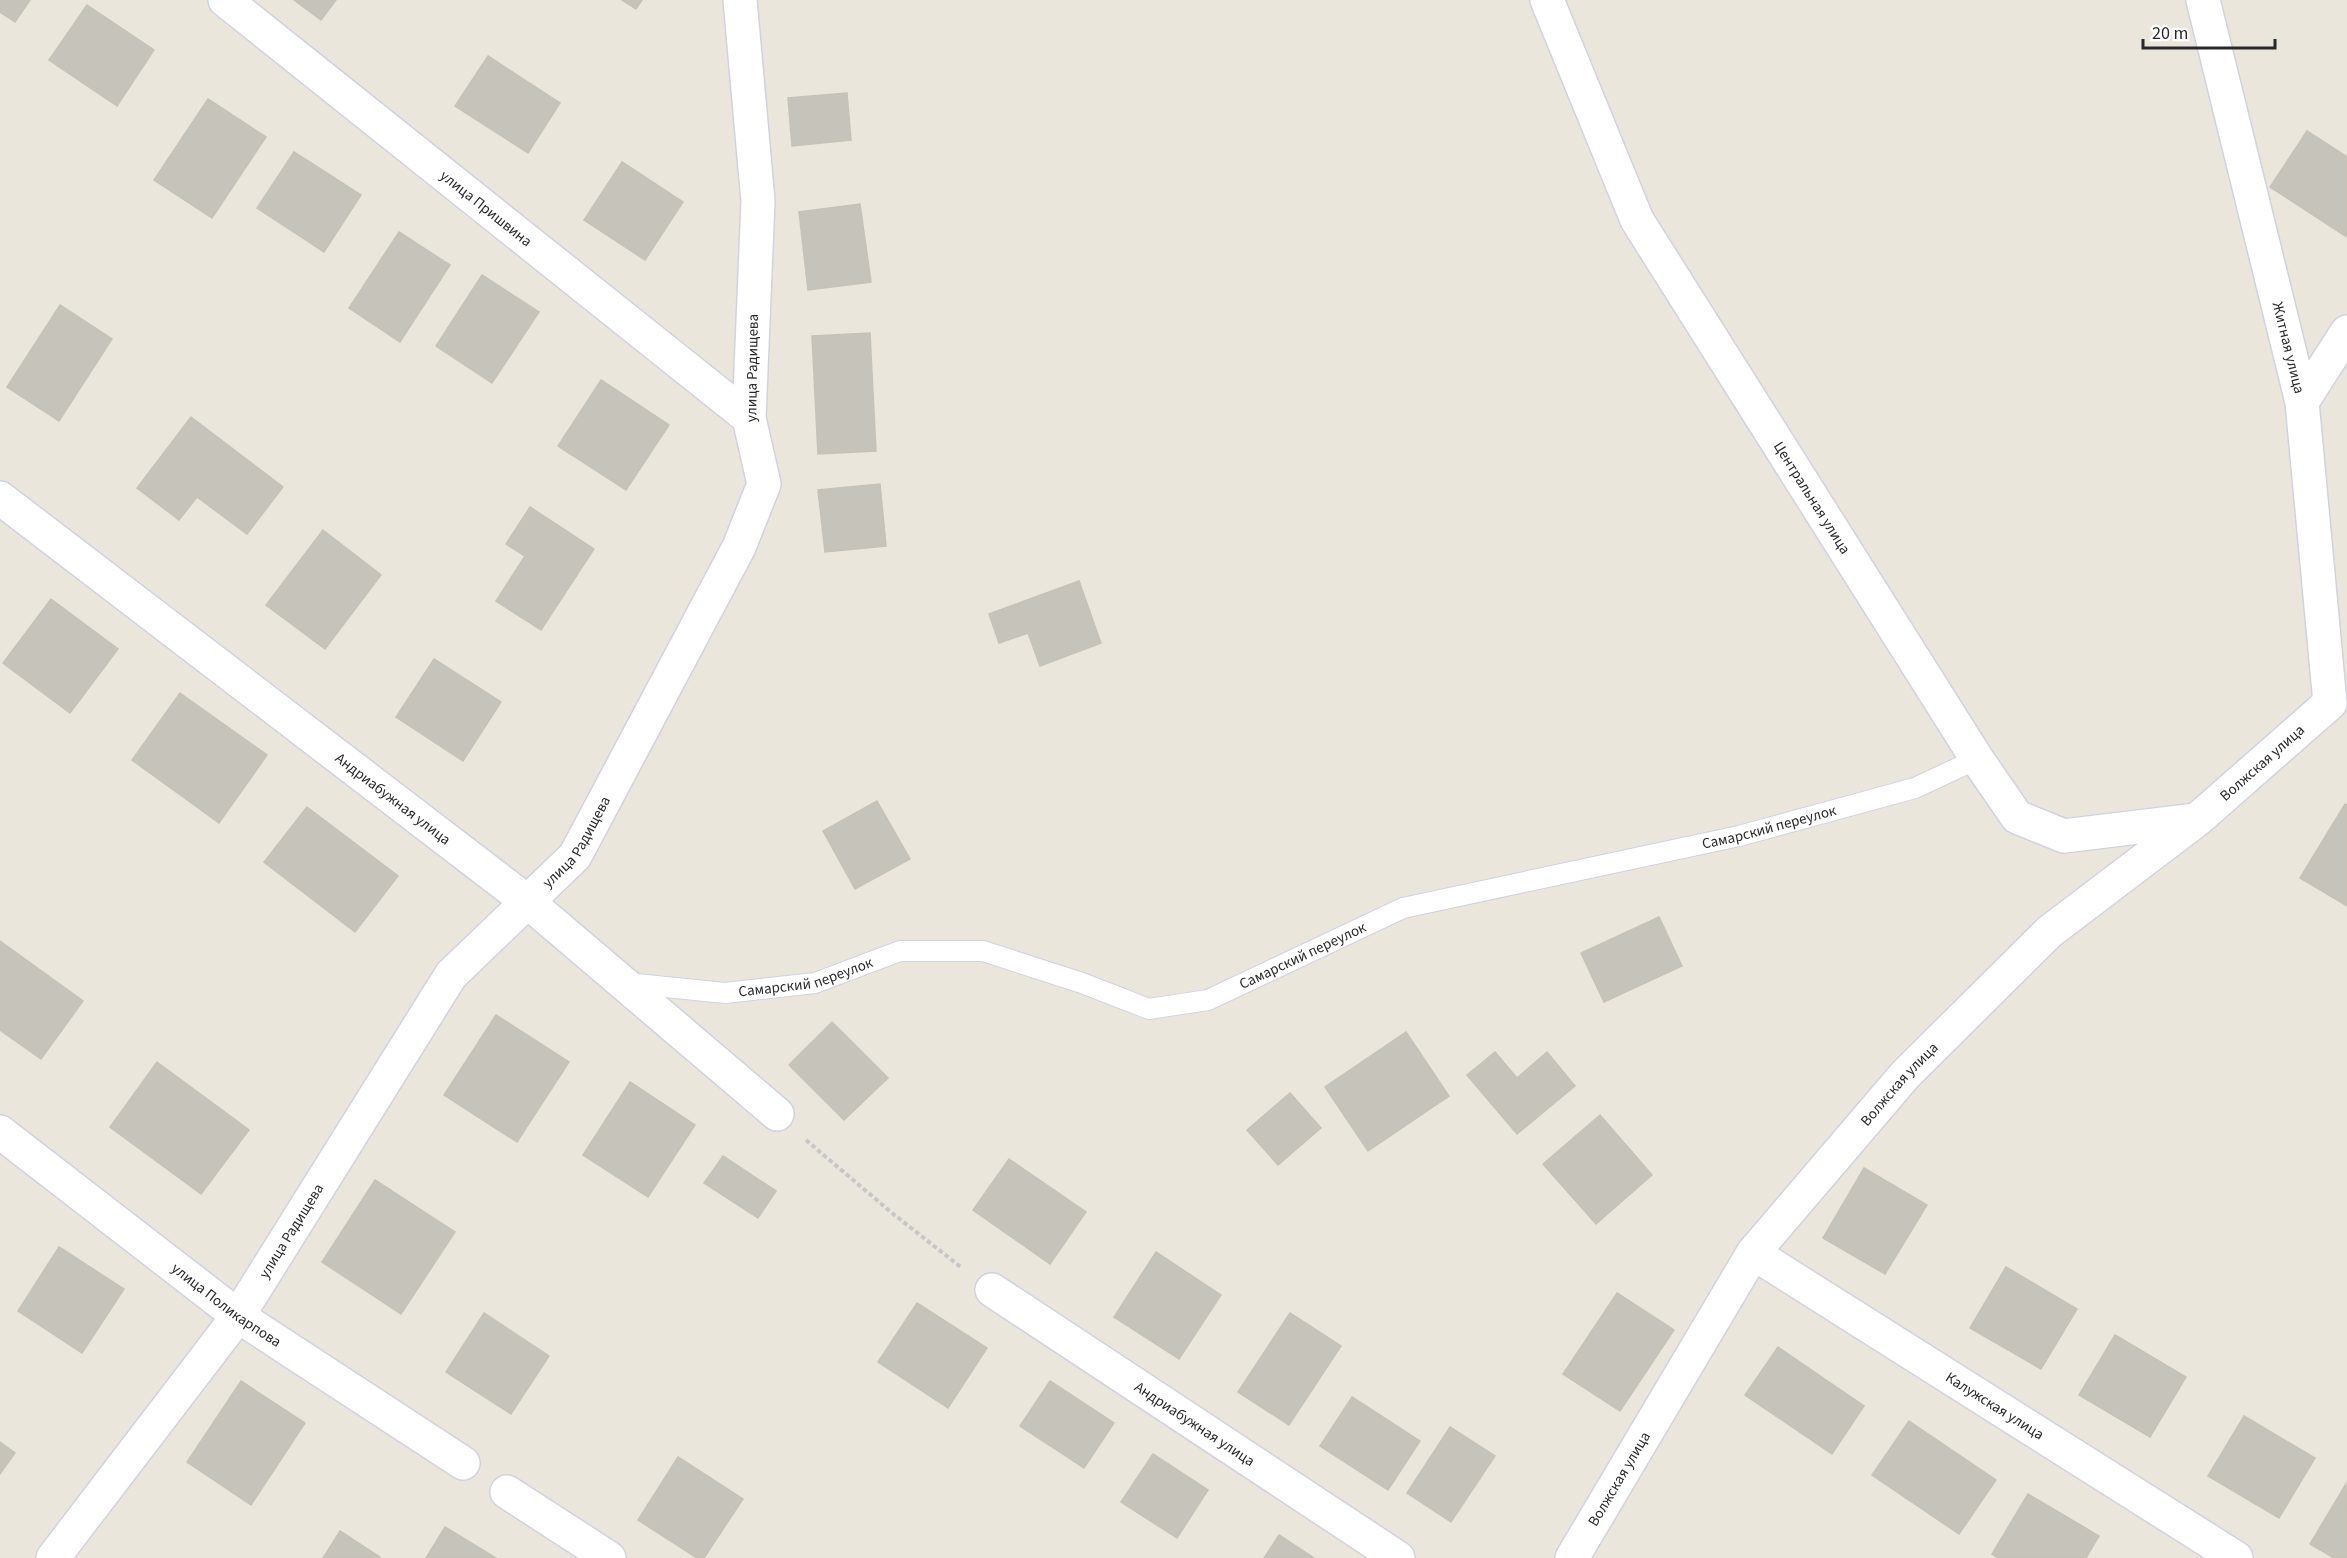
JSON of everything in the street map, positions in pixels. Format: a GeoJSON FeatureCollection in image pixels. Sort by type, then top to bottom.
{"type":"FeatureCollection","features":[{"type":"Feature","properties":{"kind":"street","name":"улица Пришвина"},"geometry":{"type":"LineString","coordinates":[[225,0],[748,418]]}},
{"type":"Feature","properties":{"kind":"street","name":"улица Радищева"},"geometry":{"type":"LineString","coordinates":[[53,1558],[238,1316],[451,975],[575,856],[739,547],[764,484],[748,418],[758,201],[740,0]]}},
{"type":"Feature","properties":{"kind":"street","name":"Центральная улица"},"geometry":{"type":"LineString","coordinates":[[1547,0],[1637,220],[1977,759],[2017,817],[2064,836],[2198,819]]}},
{"type":"Feature","properties":{"kind":"street","name":"Житная улица"},"geometry":{"type":"LineString","coordinates":[[2203,0],[2302,402],[2339,709]]}},
{"type":"Feature","properties":{"kind":"street"},"geometry":{"type":"LineString","coordinates":[[2302,402],[2347,332]]}},
{"type":"Feature","properties":{"kind":"street","name":"Андриабужная улица"},"geometry":{"type":"LineString","coordinates":[[0,498],[528,902],[777,1114]]}},
{"type":"Feature","properties":{"kind":"street","name":"Волжская улица"},"geometry":{"type":"LineString","coordinates":[[1572,1558],[1753,1253],[1905,1075],[2049,932],[2339,709]]}},
{"type":"Feature","properties":{"kind":"street","name":"улица Поликарпова"},"geometry":{"type":"LineString","coordinates":[[0,1132],[238,1316],[463,1463]]}},
{"type":"Feature","properties":{"kind":"street","name":"Калужская улица"},"geometry":{"type":"LineString","coordinates":[[1753,1253],[2236,1558]]}},
{"type":"Feature","properties":{"kind":"street","name":"Андриабужная улица"},"geometry":{"type":"LineString","coordinates":[[992,1290],[1398,1558]]}},
{"type":"Feature","properties":{"kind":"street"},"geometry":{"type":"LineString","coordinates":[[507,1492],[609,1558]]}},
{"type":"Feature","properties":{"kind":"lane","name":"Самарский переулок"},"geometry":{"type":"LineString","coordinates":[[624,983],[725,993],[815,983],[900,951],[983,951],[1082,983],[1149,1009],[1208,1000],[1403,908],[1739,836],[1916,788],[1977,759]]}},
{"type":"Feature","properties":{"kind":"path"},"geometry":{"type":"LineString","coordinates":[[825,1156],[892,1213],[992,1290]]}},
{"type":"Feature","properties":{"kind":"building"},"geometry":{"type":"Polygon","coordinates":[[[0,0],[30,0],[15,22],[0,12],[0,0]]]}},
{"type":"Feature","properties":{"kind":"building"},"geometry":{"type":"Polygon","coordinates":[[[294,0],[336,0],[321,20],[294,0]]]}},
{"type":"Feature","properties":{"kind":"building"},"geometry":{"type":"Polygon","coordinates":[[[622,0],[642,0],[636,9],[622,0]]]}},
{"type":"Feature","properties":{"kind":"building"},"geometry":{"type":"Polygon","coordinates":[[[87,5],[154,50],[117,106],[49,60],[87,5]]]}},
{"type":"Feature","properties":{"kind":"building"},"geometry":{"type":"Polygon","coordinates":[[[488,56],[560,103],[528,153],[455,106],[488,56]]]}},
{"type":"Feature","properties":{"kind":"building"},"geometry":{"type":"Polygon","coordinates":[[[847,93],[851,140],[792,146],[788,98],[847,93]]]}},
{"type":"Feature","properties":{"kind":"building"},"geometry":{"type":"Polygon","coordinates":[[[208,99],[266,137],[212,218],[154,180],[208,99]]]}},
{"type":"Feature","properties":{"kind":"building"},"geometry":{"type":"Polygon","coordinates":[[[2307,131],[2347,157],[2347,237],[2270,187],[2307,131]]]}},
{"type":"Feature","properties":{"kind":"building"},"geometry":{"type":"Polygon","coordinates":[[[294,152],[361,195],[324,252],[257,208],[294,152]]]}},
{"type":"Feature","properties":{"kind":"building"},"geometry":{"type":"Polygon","coordinates":[[[622,162],[683,202],[645,260],[584,220],[622,162]]]}},
{"type":"Feature","properties":{"kind":"building"},"geometry":{"type":"Polygon","coordinates":[[[860,204],[871,282],[808,290],[799,212],[860,204]]]}},
{"type":"Feature","properties":{"kind":"building"},"geometry":{"type":"Polygon","coordinates":[[[399,232],[450,265],[400,342],[349,308],[399,232]]]}},
{"type":"Feature","properties":{"kind":"building"},"geometry":{"type":"Polygon","coordinates":[[[482,275],[539,312],[492,383],[436,346],[482,275]]]}},
{"type":"Feature","properties":{"kind":"building"},"geometry":{"type":"Polygon","coordinates":[[[60,305],[112,339],[59,421],[7,387],[60,305]]]}},
{"type":"Feature","properties":{"kind":"building"},"geometry":{"type":"Polygon","coordinates":[[[870,333],[876,451],[818,454],[812,336],[870,333]]]}},
{"type":"Feature","properties":{"kind":"building"},"geometry":{"type":"Polygon","coordinates":[[[601,380],[669,425],[626,490],[558,446],[601,380]]]}},
{"type":"Feature","properties":{"kind":"building"},"geometry":{"type":"Polygon","coordinates":[[[191,417],[283,487],[247,534],[197,497],[179,520],[137,488],[191,417]]]}},
{"type":"Feature","properties":{"kind":"building"},"geometry":{"type":"Polygon","coordinates":[[[880,484],[886,546],[825,552],[818,490],[880,484]]]}},
{"type":"Feature","properties":{"kind":"building"},"geometry":{"type":"Polygon","coordinates":[[[530,507],[594,549],[541,630],[496,601],[525,556],[506,544],[530,507]]]}},
{"type":"Feature","properties":{"kind":"building"},"geometry":{"type":"Polygon","coordinates":[[[323,530],[381,575],[325,649],[266,605],[323,530]]]}},
{"type":"Feature","properties":{"kind":"building"},"geometry":{"type":"Polygon","coordinates":[[[1079,581],[1101,643],[1040,666],[1028,633],[999,643],[989,614],[1079,581]]]}},
{"type":"Feature","properties":{"kind":"building"},"geometry":{"type":"Polygon","coordinates":[[[51,599],[118,649],[70,713],[3,663],[51,599]]]}},
{"type":"Feature","properties":{"kind":"building"},"geometry":{"type":"Polygon","coordinates":[[[434,659],[501,702],[463,761],[396,717],[434,659]]]}},
{"type":"Feature","properties":{"kind":"building"},"geometry":{"type":"Polygon","coordinates":[[[180,693],[267,755],[219,823],[132,760],[180,693]]]}},
{"type":"Feature","properties":{"kind":"building"},"geometry":{"type":"Polygon","coordinates":[[[877,801],[910,859],[855,889],[823,831],[877,801]]]}},
{"type":"Feature","properties":{"kind":"building"},"geometry":{"type":"Polygon","coordinates":[[[2345,804],[2347,805],[2347,906],[2300,878],[2345,804]]]}},
{"type":"Feature","properties":{"kind":"building"},"geometry":{"type":"Polygon","coordinates":[[[307,807],[398,876],[355,932],[264,862],[307,807]]]}},
{"type":"Feature","properties":{"kind":"building"},"geometry":{"type":"Polygon","coordinates":[[[1659,917],[1682,966],[1604,1002],[1581,953],[1659,917]]]}},
{"type":"Feature","properties":{"kind":"building"},"geometry":{"type":"Polygon","coordinates":[[[0,941],[83,1001],[41,1059],[0,1030],[0,941]]]}},
{"type":"Feature","properties":{"kind":"building"},"geometry":{"type":"Polygon","coordinates":[[[496,1015],[569,1062],[517,1142],[444,1095],[496,1015]]]}},
{"type":"Feature","properties":{"kind":"building"},"geometry":{"type":"Polygon","coordinates":[[[832,1022],[888,1078],[844,1120],[789,1065],[832,1022]]]}},
{"type":"Feature","properties":{"kind":"building"},"geometry":{"type":"Polygon","coordinates":[[[1406,1032],[1449,1096],[1368,1151],[1325,1087],[1406,1032]]]}},
{"type":"Feature","properties":{"kind":"building"},"geometry":{"type":"Polygon","coordinates":[[[1495,1052],[1517,1078],[1547,1052],[1575,1086],[1517,1134],[1467,1075],[1495,1052]]]}},
{"type":"Feature","properties":{"kind":"building"},"geometry":{"type":"Polygon","coordinates":[[[157,1062],[249,1130],[201,1194],[110,1127],[157,1062]]]}},
{"type":"Feature","properties":{"kind":"building"},"geometry":{"type":"Polygon","coordinates":[[[630,1082],[695,1125],[648,1197],[583,1155],[630,1082]]]}},
{"type":"Feature","properties":{"kind":"building"},"geometry":{"type":"Polygon","coordinates":[[[1290,1093],[1321,1128],[1278,1165],[1247,1130],[1290,1093]]]}},
{"type":"Feature","properties":{"kind":"building"},"geometry":{"type":"Polygon","coordinates":[[[1600,1115],[1652,1175],[1596,1224],[1543,1164],[1600,1115]]]}},
{"type":"Feature","properties":{"kind":"building"},"geometry":{"type":"Polygon","coordinates":[[[723,1156],[776,1191],[758,1218],[704,1183],[723,1156]]]}},
{"type":"Feature","properties":{"kind":"building"},"geometry":{"type":"Polygon","coordinates":[[[1009,1159],[1086,1212],[1050,1264],[973,1210],[1009,1159]]]}},
{"type":"Feature","properties":{"kind":"building"},"geometry":{"type":"Polygon","coordinates":[[[1864,1168],[1927,1205],[1885,1274],[1823,1238],[1864,1168]]]}},
{"type":"Feature","properties":{"kind":"building"},"geometry":{"type":"Polygon","coordinates":[[[375,1180],[455,1232],[401,1314],[322,1262],[375,1180]]]}},
{"type":"Feature","properties":{"kind":"building"},"geometry":{"type":"Polygon","coordinates":[[[59,1247],[124,1289],[82,1353],[18,1311],[59,1247]]]}},
{"type":"Feature","properties":{"kind":"building"},"geometry":{"type":"Polygon","coordinates":[[[1156,1252],[1221,1295],[1179,1359],[1114,1317],[1156,1252]]]}},
{"type":"Feature","properties":{"kind":"building"},"geometry":{"type":"Polygon","coordinates":[[[2006,1267],[2077,1309],[2041,1369],[1970,1328],[2006,1267]]]}},
{"type":"Feature","properties":{"kind":"building"},"geometry":{"type":"Polygon","coordinates":[[[1617,1293],[1674,1330],[1620,1411],[1563,1374],[1617,1293]]]}},
{"type":"Feature","properties":{"kind":"building"},"geometry":{"type":"Polygon","coordinates":[[[917,1303],[987,1348],[948,1408],[878,1362],[917,1303]]]}},
{"type":"Feature","properties":{"kind":"building"},"geometry":{"type":"Polygon","coordinates":[[[484,1313],[549,1356],[511,1414],[446,1372],[484,1313]]]}},
{"type":"Feature","properties":{"kind":"building"},"geometry":{"type":"Polygon","coordinates":[[[1290,1313],[1341,1346],[1289,1425],[1238,1392],[1290,1313]]]}},
{"type":"Feature","properties":{"kind":"building"},"geometry":{"type":"Polygon","coordinates":[[[2115,1335],[2186,1377],[2150,1437],[2079,1395],[2115,1335]]]}},
{"type":"Feature","properties":{"kind":"building"},"geometry":{"type":"Polygon","coordinates":[[[1778,1347],[1864,1406],[1832,1454],[1745,1395],[1778,1347]]]}},
{"type":"Feature","properties":{"kind":"building"},"geometry":{"type":"Polygon","coordinates":[[[241,1381],[305,1423],[251,1505],[187,1462],[241,1381]]]}},
{"type":"Feature","properties":{"kind":"building"},"geometry":{"type":"Polygon","coordinates":[[[1050,1381],[1114,1423],[1084,1468],[1020,1426],[1050,1381]]]}},
{"type":"Feature","properties":{"kind":"building"},"geometry":{"type":"Polygon","coordinates":[[[1352,1397],[1420,1441],[1388,1490],[1320,1446],[1352,1397]]]}},
{"type":"Feature","properties":{"kind":"building"},"geometry":{"type":"Polygon","coordinates":[[[2244,1416],[2315,1458],[2279,1518],[2208,1476],[2244,1416]]]}},
{"type":"Feature","properties":{"kind":"building"},"geometry":{"type":"Polygon","coordinates":[[[1909,1421],[1996,1480],[1959,1534],[1872,1475],[1909,1421]]]}},
{"type":"Feature","properties":{"kind":"building"},"geometry":{"type":"Polygon","coordinates":[[[1450,1427],[1495,1456],[1451,1522],[1407,1493],[1450,1427]]]}},
{"type":"Feature","properties":{"kind":"building"},"geometry":{"type":"Polygon","coordinates":[[[0,1442],[15,1453],[0,1474],[0,1442]]]}},
{"type":"Feature","properties":{"kind":"building"},"geometry":{"type":"Polygon","coordinates":[[[1153,1454],[1208,1490],[1177,1538],[1121,1502],[1153,1454]]]}},
{"type":"Feature","properties":{"kind":"building"},"geometry":{"type":"Polygon","coordinates":[[[678,1457],[743,1499],[704,1558],[697,1558],[638,1520],[678,1457]]]}},
{"type":"Feature","properties":{"kind":"building"},"geometry":{"type":"Polygon","coordinates":[[[2346,1484],[2347,1558],[2334,1558],[2310,1544],[2346,1484]]]}},
{"type":"Feature","properties":{"kind":"building"},"geometry":{"type":"Polygon","coordinates":[[[2028,1494],[2099,1536],[2086,1558],[1998,1558],[1992,1554],[2028,1494]]]}},
{"type":"Feature","properties":{"kind":"building"},"geometry":{"type":"Polygon","coordinates":[[[445,1527],[496,1558],[426,1558],[445,1527]]]}},
{"type":"Feature","properties":{"kind":"building"},"geometry":{"type":"Polygon","coordinates":[[[340,1531],[380,1557],[323,1558],[340,1531]]]}},
{"type":"Feature","properties":{"kind":"building"},"geometry":{"type":"Polygon","coordinates":[[[1279,1535],[1314,1558],[1264,1558],[1279,1535]]]}}]}
